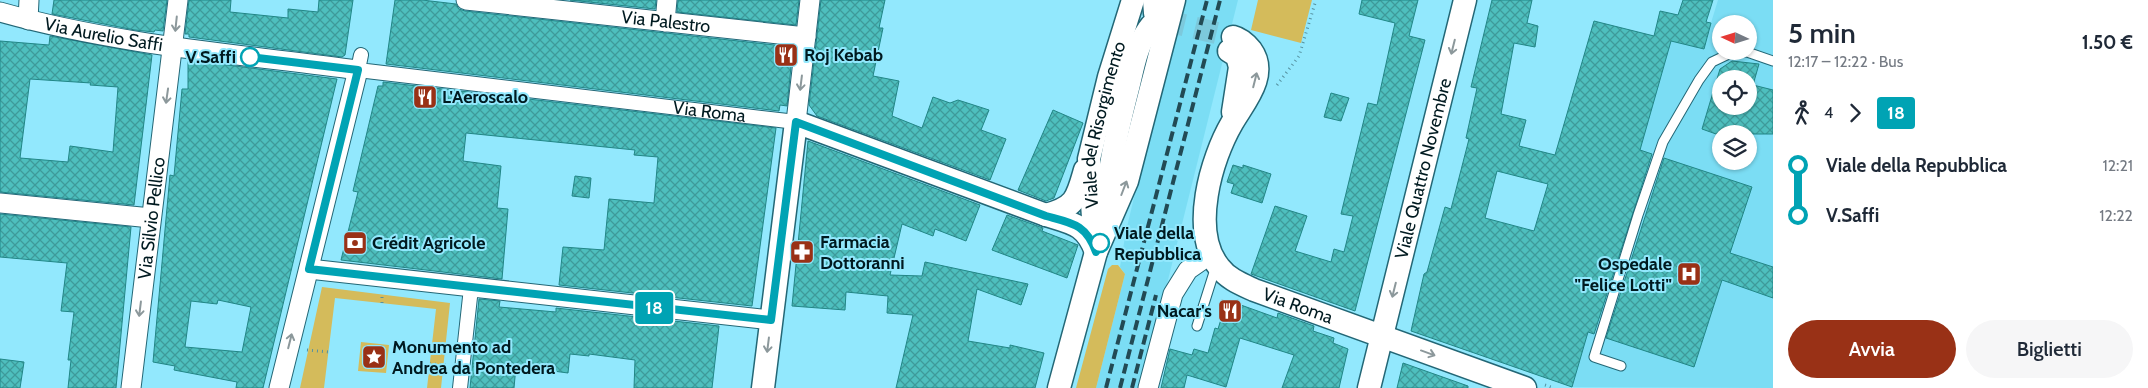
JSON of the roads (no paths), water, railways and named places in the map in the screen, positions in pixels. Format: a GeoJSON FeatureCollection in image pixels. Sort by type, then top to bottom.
{"type":"FeatureCollection","features":[{"type":"Feature","properties":{"kind":"street"},"geometry":{"type":"LineString","coordinates":[[28,20],[30,0]]}},
{"type":"Feature","properties":{"kind":"street","name":"Via Silvio Pellico"},"geometry":{"type":"LineString","coordinates":[[131,388],[174,47],[178,0]]}},
{"type":"Feature","properties":{"kind":"street","name":"Via Palestro"},"geometry":{"type":"LineString","coordinates":[[466,0],[558,5],[665,22],[806,37]]}},
{"type":"Feature","properties":{"kind":"street"},"geometry":{"type":"LineString","coordinates":[[665,22],[667,0]]}},
{"type":"Feature","properties":{"kind":"street"},"geometry":{"type":"LineString","coordinates":[[763,388],[810,0]]}},
{"type":"Feature","properties":{"kind":"street","name":"Viale del Risorgimento"},"geometry":{"type":"LineString","coordinates":[[1100,242],[1088,159],[1109,77],[1133,0]]}},
{"type":"Feature","properties":{"kind":"street","name":"Viale del Risorgimento"},"geometry":{"type":"LineString","coordinates":[[1100,242],[1127,181],[1174,0]]}},
{"type":"Feature","properties":{"kind":"street","name":"Viale Quattro Novembre"},"geometry":{"type":"LineString","coordinates":[[1368,388],[1465,0]]}},
{"type":"Feature","properties":{"kind":"street","name":"Via Aurelio Saffi"},"geometry":{"type":"LineString","coordinates":[[0,12],[75,31],[174,47],[360,62]]}},
{"type":"Feature","properties":{"kind":"street"},"geometry":{"type":"LineString","coordinates":[[1059,388],[1100,242],[1112,158],[1138,49],[1152,35],[1159,18]]}},
{"type":"Feature","properties":{"kind":"street"},"geometry":{"type":"LineString","coordinates":[[1148,388],[1173,294],[1188,270],[1214,259],[1205,226],[1206,196],[1217,159],[1232,122],[1240,67],[1231,44]]}},
{"type":"Feature","properties":{"kind":"street"},"geometry":{"type":"LineString","coordinates":[[279,388],[360,62]]}},
{"type":"Feature","properties":{"kind":"street","name":"Via Roma"},"geometry":{"type":"LineString","coordinates":[[360,62],[796,122],[1079,227],[1100,242]]}},
{"type":"Feature","properties":{"kind":"street"},"geometry":{"type":"LineString","coordinates":[[1046,216],[1064,209],[1076,200],[1088,159]]}},
{"type":"Feature","properties":{"kind":"street"},"geometry":{"type":"LineString","coordinates":[[0,203],[151,218]]}},
{"type":"Feature","properties":{"kind":"street","name":"Via Roma"},"geometry":{"type":"LineString","coordinates":[[1214,259],[1226,275],[1247,287],[1525,388]]}},
{"type":"Feature","properties":{"kind":"street"},"geometry":{"type":"LineString","coordinates":[[309,269],[771,320]]}},
{"type":"Feature","properties":{"kind":"street"},"geometry":{"type":"LineString","coordinates":[[460,388],[470,288]]}},
{"type":"Feature","properties":{"kind":"lane"},"geometry":{"type":"LineString","coordinates":[[1621,366],[1594,357],[1663,142],[1699,80],[1718,58],[1739,51],[1773,61]]}},
{"type":"Feature","properties":{"kind":"lane"},"geometry":{"type":"LineString","coordinates":[[1197,326],[1214,259]]}},
{"type":"Feature","properties":{"kind":"tunnel"},"geometry":{"type":"LineString","coordinates":[[1163,20],[1233,37]]}},
{"type":"Feature","properties":{"kind":"railway"},"geometry":{"type":"LineString","coordinates":[[1106,388],[1207,0]]}},
{"type":"Feature","properties":{"kind":"railway"},"geometry":{"type":"LineString","coordinates":[[1120,388],[1220,0]]}},
{"type":"Feature","properties":{"kind":"railway"},"geometry":{"type":"LineString","coordinates":[[1132,388],[1156,295]]}},
{"type":"Feature","properties":{"kind":"place","name":"Roj Kebab"},"geometry":{"type":"Point","coordinates":[786,55]}},
{"type":"Feature","properties":{"kind":"place","name":"V.Saffi"},"geometry":{"type":"Point","coordinates":[250,57]}},
{"type":"Feature","properties":{"kind":"place","name":"L'Aeroscalo"},"geometry":{"type":"Point","coordinates":[425,97]}},
{"type":"Feature","properties":{"kind":"place","name":"Crédit Agricole"},"geometry":{"type":"Point","coordinates":[355,243]}},
{"type":"Feature","properties":{"kind":"place","name":"Viale della Repubblica"},"geometry":{"type":"Point","coordinates":[1100,243]}},
{"type":"Feature","properties":{"kind":"place","name":"Farmacia Dottoranni"},"geometry":{"type":"Point","coordinates":[802,252]}},
{"type":"Feature","properties":{"kind":"place","name":"Ospedale \"Felice Lotti\""},"geometry":{"type":"Point","coordinates":[1689,274]}},
{"type":"Feature","properties":{"kind":"place","name":"Nacar's"},"geometry":{"type":"Point","coordinates":[1230,311]}},
{"type":"Feature","properties":{"kind":"place","name":"Monumento ad Andrea da Pontedera"},"geometry":{"type":"Point","coordinates":[374,357]}}]}
